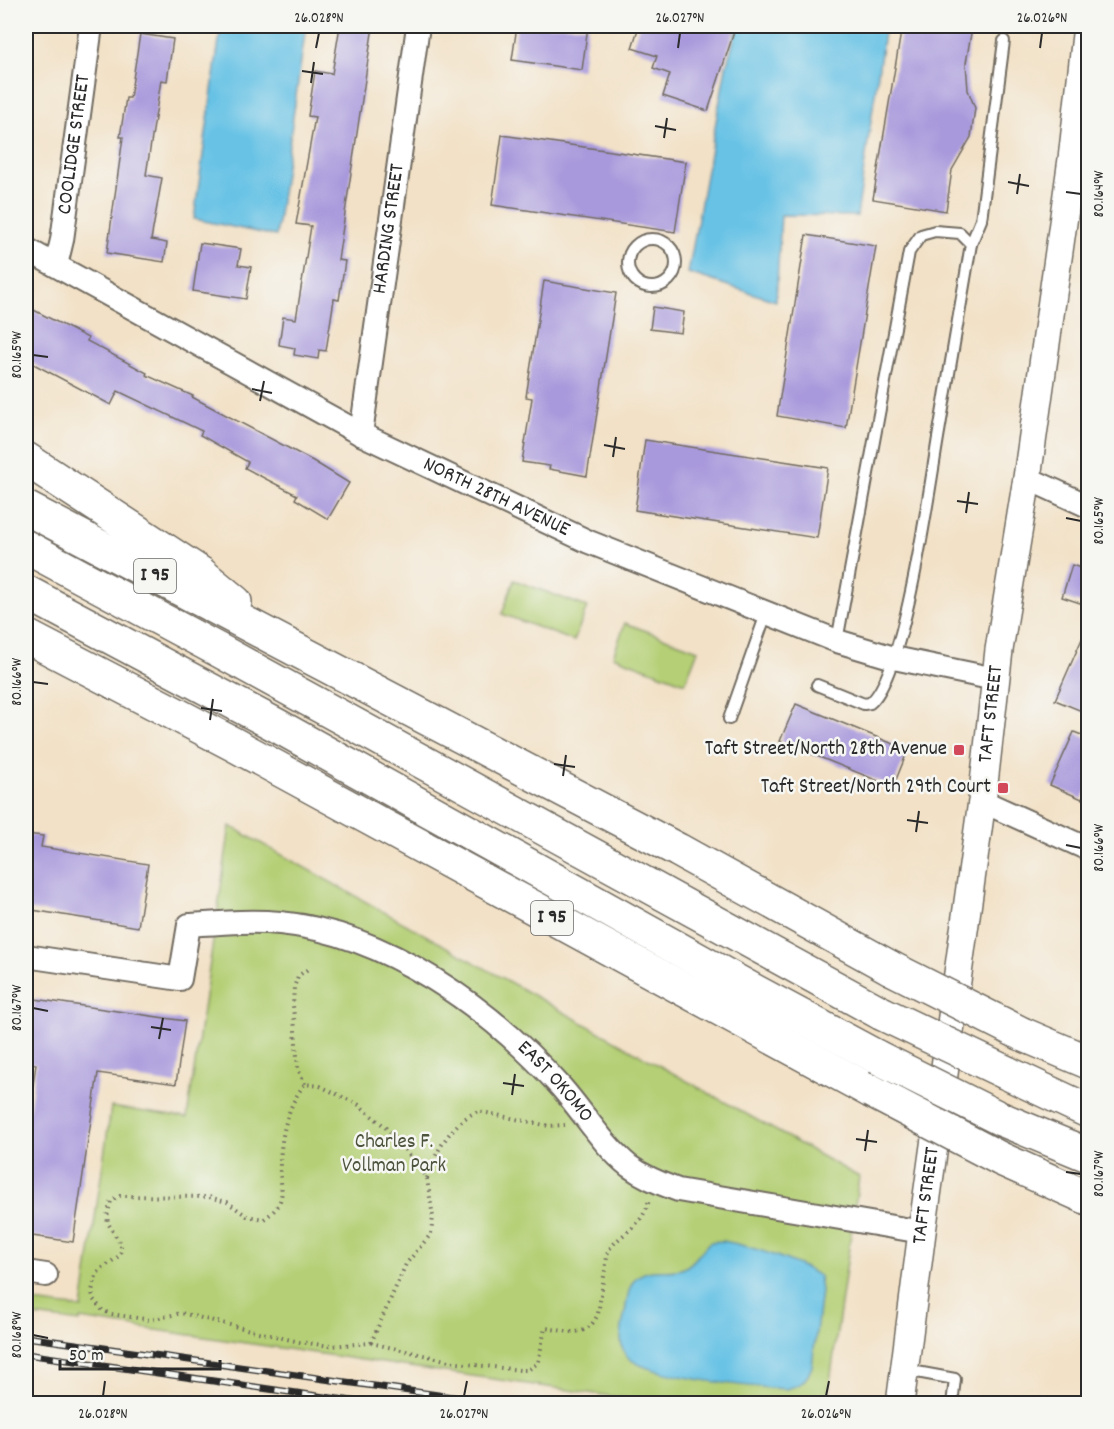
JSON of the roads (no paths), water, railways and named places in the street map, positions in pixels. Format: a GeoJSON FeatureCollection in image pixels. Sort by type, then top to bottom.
{"type":"FeatureCollection","features":[{"type":"Feature","properties":{"kind":"highway"},"geometry":{"type":"LineString","coordinates":[[26,459],[200,573],[285,644]]}},
{"type":"Feature","properties":{"kind":"highway","name":"I 95"},"geometry":{"type":"LineString","coordinates":[[26,508],[678,850],[891,968],[1022,1034],[1089,1062]]}},
{"type":"Feature","properties":{"kind":"highway"},"geometry":{"type":"LineString","coordinates":[[26,547],[881,1013],[1089,1111]]}},
{"type":"Feature","properties":{"kind":"highway"},"geometry":{"type":"LineString","coordinates":[[26,591],[276,725],[877,1057],[1002,1119],[1089,1155]]}},
{"type":"Feature","properties":{"kind":"highway","name":"I 95"},"geometry":{"type":"LineString","coordinates":[[26,636],[233,744],[871,1091],[1000,1159],[1089,1198]]}},
{"type":"Feature","properties":{"kind":"highway"},"geometry":{"type":"LineString","coordinates":[[26,651],[233,744]]}},
{"type":"Feature","properties":{"kind":"street","name":"COOLIDGE STREET"},"geometry":{"type":"LineString","coordinates":[[56,265],[62,240],[92,26]]}},
{"type":"Feature","properties":{"kind":"street","name":"HARDING STREET"},"geometry":{"type":"LineString","coordinates":[[362,434],[418,26]]}},
{"type":"Feature","properties":{"kind":"street","name":"TAFT STREET"},"geometry":{"type":"LineString","coordinates":[[900,1404],[982,801],[995,679],[1080,163],[1086,33]]}},
{"type":"Feature","properties":{"kind":"street","name":"NORTH 28TH AVENUE"},"geometry":{"type":"LineString","coordinates":[[26,249],[362,434],[589,542],[766,614],[837,640],[894,658],[995,679]]}},
{"type":"Feature","properties":{"kind":"street"},"geometry":{"type":"LineString","coordinates":[[1027,478],[1089,506]]}},
{"type":"Feature","properties":{"kind":"street"},"geometry":{"type":"LineString","coordinates":[[982,801],[1089,849]]}},
{"type":"Feature","properties":{"kind":"street","name":"EAST OKOMO"},"geometry":{"type":"LineString","coordinates":[[26,956],[180,979],[189,925],[240,922],[280,923],[341,936],[391,956],[456,993],[486,1015],[560,1086],[610,1149],[631,1167],[654,1181],[678,1190],[922,1232]]}},
{"type":"Feature","properties":{"kind":"lane"},"geometry":{"type":"LineString","coordinates":[[817,685],[864,704],[870,703],[880,691],[894,658],[916,567],[971,244],[981,220],[1004,40]]}},
{"type":"Feature","properties":{"kind":"lane"},"geometry":{"type":"LineString","coordinates":[[837,640],[909,252],[921,235],[934,231],[960,233],[971,244]]}},
{"type":"Feature","properties":{"kind":"lane"},"geometry":{"type":"LineString","coordinates":[[655,239],[663,241],[674,252],[676,268],[668,281],[661,286],[646,286],[633,277],[628,262],[630,254],[640,242],[655,239]]}},
{"type":"Feature","properties":{"kind":"lane"},"geometry":{"type":"LineString","coordinates":[[729,719],[766,614]]}},
{"type":"Feature","properties":{"kind":"lane"},"geometry":{"type":"LineString","coordinates":[[905,1370],[955,1379],[952,1404]]}},
{"type":"Feature","properties":{"kind":"water"},"geometry":{"type":"Polygon","coordinates":[[[221,26],[306,26],[276,236],[194,219],[221,26]]]}},
{"type":"Feature","properties":{"kind":"water"},"geometry":{"type":"Polygon","coordinates":[[[738,26],[885,26],[857,216],[781,215],[776,301],[688,273],[726,67],[738,26]]]}},
{"type":"Feature","properties":{"kind":"water"},"geometry":{"type":"Polygon","coordinates":[[[723,1241],[773,1255],[819,1276],[821,1291],[812,1366],[806,1379],[800,1384],[786,1389],[729,1384],[681,1376],[642,1366],[630,1359],[623,1350],[622,1328],[629,1291],[636,1278],[648,1272],[684,1268],[710,1242],[723,1241]]]}},
{"type":"Feature","properties":{"kind":"railway"},"geometry":{"type":"LineString","coordinates":[[26,1337],[502,1404]]}},
{"type":"Feature","properties":{"kind":"railway"},"geometry":{"type":"LineString","coordinates":[[26,1354],[373,1404]]}},
{"type":"Feature","properties":{"kind":"place","name":"Taft Street/North 28th Avenue"},"geometry":{"type":"Point","coordinates":[959,750]}},
{"type":"Feature","properties":{"kind":"place","name":"Taft Street/North 29th Court"},"geometry":{"type":"Point","coordinates":[1003,788]}},
{"type":"Feature","properties":{"kind":"park label","name":"Charles F. Vollman Park"},"geometry":{"type":"Point","coordinates":[394,1155]}}]}
